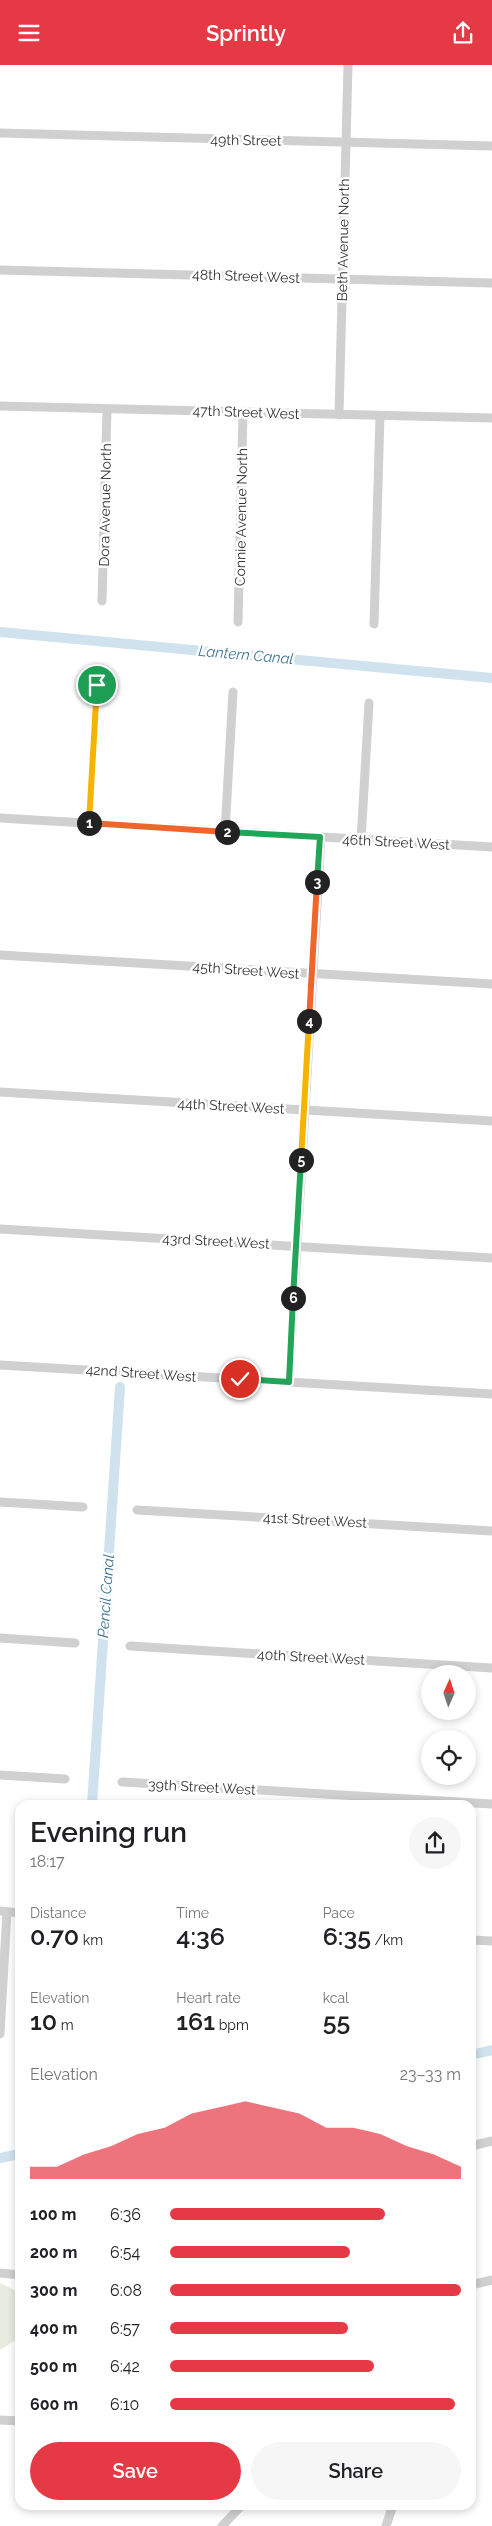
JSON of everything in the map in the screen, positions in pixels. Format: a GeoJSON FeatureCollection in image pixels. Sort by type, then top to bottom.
{"type":"FeatureCollection","features":[{"type":"Feature","properties":{"kind":"street","name":"Beth Avenue North"},"geometry":{"type":"LineString","coordinates":[[339,415],[348,65]]}},
{"type":"Feature","properties":{"kind":"street","name":"49th Street"},"geometry":{"type":"LineString","coordinates":[[0,133],[492,146]]}},
{"type":"Feature","properties":{"kind":"street","name":"48th Street West"},"geometry":{"type":"LineString","coordinates":[[0,270],[492,283]]}},
{"type":"Feature","properties":{"kind":"street","name":"47th Street West"},"geometry":{"type":"LineString","coordinates":[[0,406],[492,419]]}},
{"type":"Feature","properties":{"kind":"street","name":"Dora Avenue North"},"geometry":{"type":"LineString","coordinates":[[102,601],[107,409]]}},
{"type":"Feature","properties":{"kind":"street","name":"Connie Avenue North"},"geometry":{"type":"LineString","coordinates":[[238,622],[243,412]]}},
{"type":"Feature","properties":{"kind":"street"},"geometry":{"type":"LineString","coordinates":[[374,624],[380,416]]}},
{"type":"Feature","properties":{"kind":"street"},"geometry":{"type":"LineString","coordinates":[[89,824],[97,685]]}},
{"type":"Feature","properties":{"kind":"street"},"geometry":{"type":"LineString","coordinates":[[225,832],[233,692]]}},
{"type":"Feature","properties":{"kind":"street"},"geometry":{"type":"LineString","coordinates":[[361,840],[369,703]]}},
{"type":"Feature","properties":{"kind":"street","name":"46th Street West"},"geometry":{"type":"LineString","coordinates":[[0,818],[492,847]]}},
{"type":"Feature","properties":{"kind":"street"},"geometry":{"type":"LineString","coordinates":[[289,1382],[320,837]]}},
{"type":"Feature","properties":{"kind":"street","name":"45th Street West"},"geometry":{"type":"LineString","coordinates":[[0,955],[492,985]]}},
{"type":"Feature","properties":{"kind":"street","name":"44th Street West"},"geometry":{"type":"LineString","coordinates":[[0,1092],[492,1121]]}},
{"type":"Feature","properties":{"kind":"street","name":"43rd Street West"},"geometry":{"type":"LineString","coordinates":[[0,1229],[492,1258]]}},
{"type":"Feature","properties":{"kind":"street","name":"42nd Street West"},"geometry":{"type":"LineString","coordinates":[[0,1365],[492,1394]]}},
{"type":"Feature","properties":{"kind":"street"},"geometry":{"type":"LineString","coordinates":[[0,1502],[83,1507]]}},
{"type":"Feature","properties":{"kind":"street","name":"41st Street West"},"geometry":{"type":"LineString","coordinates":[[137,1510],[492,1531]]}},
{"type":"Feature","properties":{"kind":"street"},"geometry":{"type":"LineString","coordinates":[[0,1638],[75,1643]]}},
{"type":"Feature","properties":{"kind":"street","name":"40th Street West"},"geometry":{"type":"LineString","coordinates":[[130,1646],[492,1668]]}},
{"type":"Feature","properties":{"kind":"street"},"geometry":{"type":"LineString","coordinates":[[0,1775],[66,1779]]}},
{"type":"Feature","properties":{"kind":"street","name":"39th Street West"},"geometry":{"type":"LineString","coordinates":[[122,1782],[425,1800]]}},
{"type":"Feature","properties":{"kind":"street","name":"39th Street West"},"geometry":{"type":"LineString","coordinates":[[476,1803],[492,1804]]}},
{"type":"Feature","properties":{"kind":"street"},"geometry":{"type":"LineString","coordinates":[[0,2034],[4,1912]]}},
{"type":"Feature","properties":{"kind":"street"},"geometry":{"type":"LineString","coordinates":[[476,1940],[492,1941]]}},
{"type":"Feature","properties":{"kind":"street"},"geometry":{"type":"LineString","coordinates":[[476,2145],[492,2141]]}},
{"type":"Feature","properties":{"kind":"street"},"geometry":{"type":"LineString","coordinates":[[0,2273],[15,2274]]}},
{"type":"Feature","properties":{"kind":"street"},"geometry":{"type":"LineString","coordinates":[[476,2284],[492,2280]]}},
{"type":"Feature","properties":{"kind":"street"},"geometry":{"type":"LineString","coordinates":[[0,2420],[15,2421]]}},
{"type":"Feature","properties":{"kind":"street"},"geometry":{"type":"LineString","coordinates":[[222,2526],[237,2510]]}},
{"type":"Feature","properties":{"kind":"street"},"geometry":{"type":"LineString","coordinates":[[386,2526],[391,2510]]}},
{"type":"Feature","properties":{"kind":"shaded area"},"geometry":{"type":"Polygon","coordinates":[[[0,2283],[15,2290],[15,2340],[0,2350],[0,2283]]]}},
{"type":"Feature","properties":{"kind":"waterway","name":"Lantern Canal"},"geometry":{"type":"LineString","coordinates":[[0,632],[492,678]]}},
{"type":"Feature","properties":{"kind":"waterway","name":"Pencil Canal"},"geometry":{"type":"LineString","coordinates":[[92,1800],[120,1387]]}},
{"type":"Feature","properties":{"kind":"waterway"},"geometry":{"type":"LineString","coordinates":[[476,2054],[492,2050]]}},
{"type":"Feature","properties":{"kind":"waterway"},"geometry":{"type":"LineString","coordinates":[[0,2158],[15,2155]]}},
{"type":"Feature","properties":{"kind":"route"},"geometry":{"type":"LineString","coordinates":[[97,685],[89,824],[320,837],[289,1382],[240,1379]]}}]}
